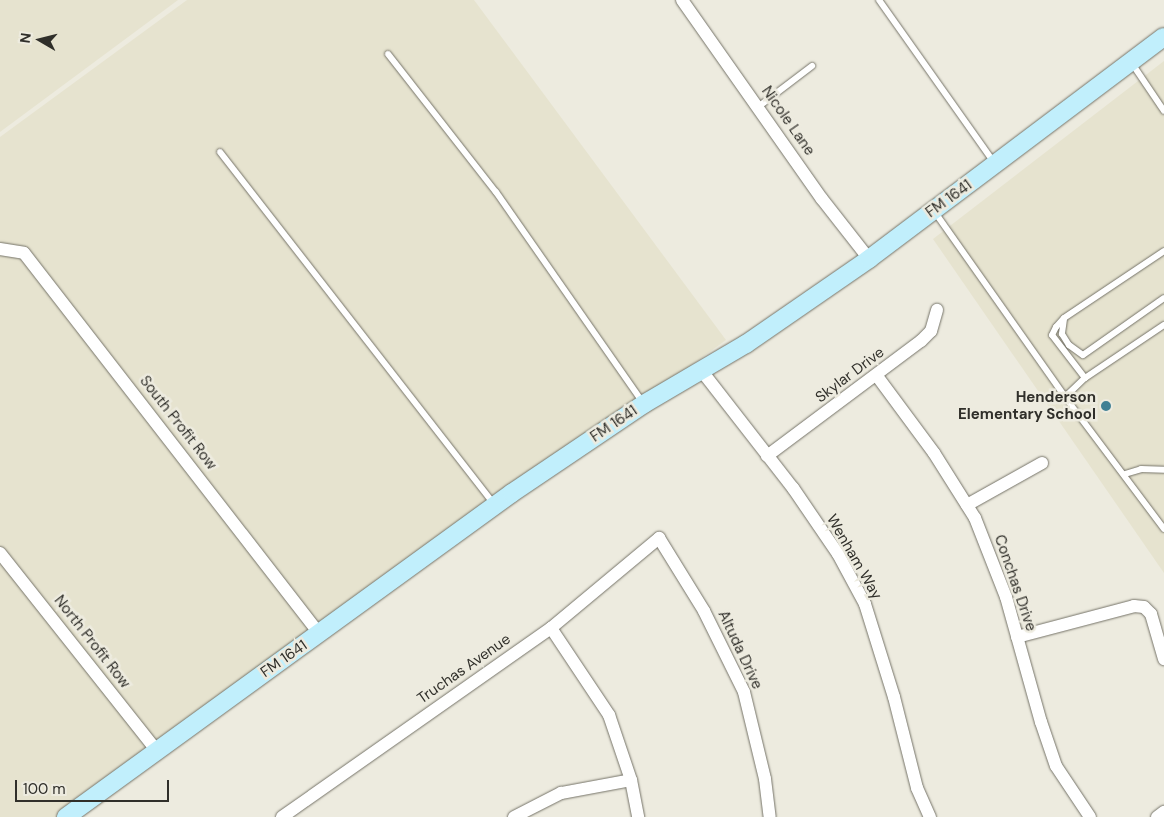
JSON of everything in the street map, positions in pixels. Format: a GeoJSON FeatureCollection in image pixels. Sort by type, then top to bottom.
{"type":"FeatureCollection","features":[{"type":"Feature","properties":{"kind":"main road","name":"FM 1641"},"geometry":{"type":"LineString","coordinates":[[66,817],[158,752],[495,505],[644,404],[746,344],[869,259],[1164,37]]}},
{"type":"Feature","properties":{"kind":"street","name":"Nicole Lane"},"geometry":{"type":"LineString","coordinates":[[682,0],[869,259]]}},
{"type":"Feature","properties":{"kind":"street","name":"South Profit Row"},"geometry":{"type":"LineString","coordinates":[[0,249],[24,253],[320,634]]}},
{"type":"Feature","properties":{"kind":"street","name":"Skylar Drive"},"geometry":{"type":"LineString","coordinates":[[767,456],[877,376],[931,331],[937,310]]}},
{"type":"Feature","properties":{"kind":"street","name":"Wenham Way"},"geometry":{"type":"LineString","coordinates":[[701,370],[767,456],[838,554],[865,604],[894,697],[917,788],[930,817]]}},
{"type":"Feature","properties":{"kind":"street","name":"Conchas Drive"},"geometry":{"type":"LineString","coordinates":[[877,376],[934,453],[967,505],[1006,597],[1056,766],[1090,817]]}},
{"type":"Feature","properties":{"kind":"street"},"geometry":{"type":"LineString","coordinates":[[967,505],[1042,463]]}},
{"type":"Feature","properties":{"kind":"street","name":"Truchas Avenue"},"geometry":{"type":"LineString","coordinates":[[282,817],[551,628],[658,538]]}},
{"type":"Feature","properties":{"kind":"street","name":"Altuda Drive"},"geometry":{"type":"LineString","coordinates":[[658,538],[704,611],[744,692],[765,779],[770,817]]}},
{"type":"Feature","properties":{"kind":"street","name":"North Profit Row"},"geometry":{"type":"LineString","coordinates":[[0,553],[158,752]]}},
{"type":"Feature","properties":{"kind":"street"},"geometry":{"type":"LineString","coordinates":[[1017,637],[1134,606],[1144,607],[1150,614],[1164,659]]}},
{"type":"Feature","properties":{"kind":"street"},"geometry":{"type":"LineString","coordinates":[[551,628],[609,715],[631,780],[638,817]]}},
{"type":"Feature","properties":{"kind":"street"},"geometry":{"type":"LineString","coordinates":[[514,817],[561,793],[631,780]]}},
{"type":"Feature","properties":{"kind":"street"},"geometry":{"type":"LineString","coordinates":[[1157,817],[1164,812]]}},
{"type":"Feature","properties":{"kind":"lane"},"geometry":{"type":"LineString","coordinates":[[879,0],[995,165]]}},
{"type":"Feature","properties":{"kind":"lane"},"geometry":{"type":"LineString","coordinates":[[388,54],[496,192],[644,404]]}},
{"type":"Feature","properties":{"kind":"lane"},"geometry":{"type":"LineString","coordinates":[[1131,62],[1164,111]]}},
{"type":"Feature","properties":{"kind":"lane"},"geometry":{"type":"LineString","coordinates":[[758,107],[812,66]]}},
{"type":"Feature","properties":{"kind":"lane"},"geometry":{"type":"LineString","coordinates":[[220,152],[495,505]]}},
{"type":"Feature","properties":{"kind":"lane"},"geometry":{"type":"LineString","coordinates":[[934,210],[1065,397],[1125,474],[1164,529]]}},
{"type":"Feature","properties":{"kind":"lane"},"geometry":{"type":"LineString","coordinates":[[1084,378],[1052,335],[1064,318],[1164,251]]}},
{"type":"Feature","properties":{"kind":"lane"},"geometry":{"type":"LineString","coordinates":[[1064,318],[1062,334],[1069,345],[1082,355],[1164,298]]}},
{"type":"Feature","properties":{"kind":"lane"},"geometry":{"type":"LineString","coordinates":[[1065,397],[1084,378],[1164,325]]}},
{"type":"Feature","properties":{"kind":"lane"},"geometry":{"type":"LineString","coordinates":[[1125,474],[1141,469],[1164,470]]}},
{"type":"Feature","properties":{"kind":"shaded area"},"geometry":{"type":"Polygon","coordinates":[[[0,0],[178,0],[0,132],[0,0]]]}},
{"type":"Feature","properties":{"kind":"shaded area"},"geometry":{"type":"Polygon","coordinates":[[[187,0],[474,0],[726,340],[71,817],[0,817],[0,137],[187,0]]]}},
{"type":"Feature","properties":{"kind":"shaded area","name":"Henderson Elementary School"},"geometry":{"type":"Polygon","coordinates":[[[1164,61],[1164,573],[933,239],[1164,61]]]}},
{"type":"Feature","properties":{"kind":"place","name":"Henderson Elementary School"},"geometry":{"type":"Point","coordinates":[1106,406]}}]}
